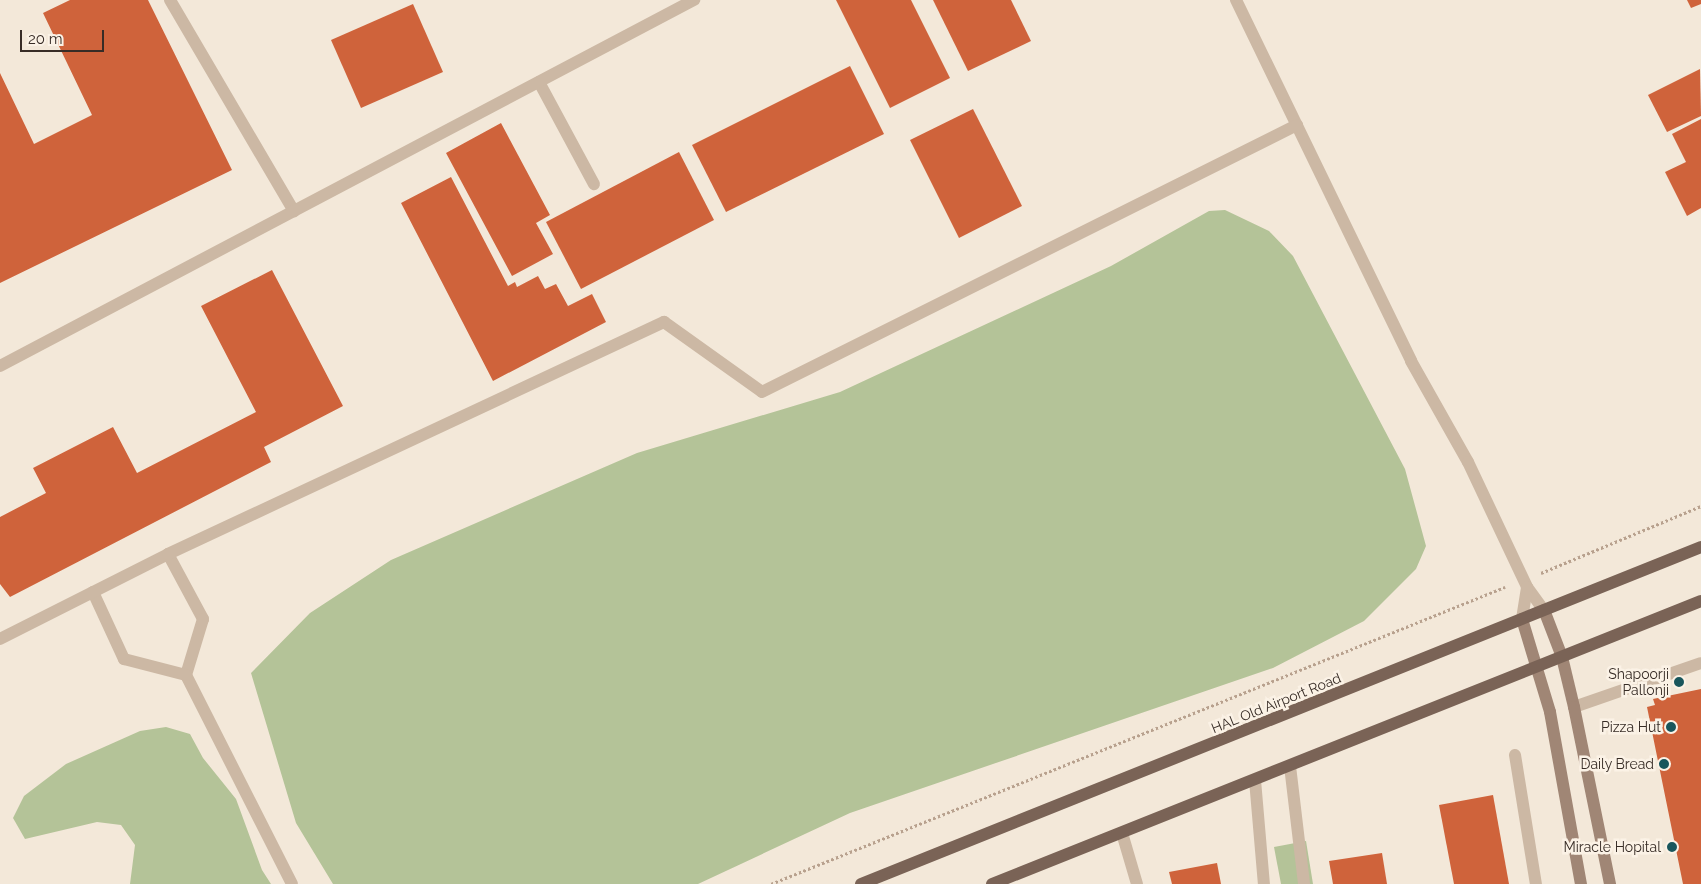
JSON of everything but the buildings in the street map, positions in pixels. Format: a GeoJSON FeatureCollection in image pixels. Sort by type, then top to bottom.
{"type":"FeatureCollection","features":[{"type":"Feature","properties":{"kind":"main road","name":"HAL Old Airport Road"},"geometry":{"type":"LineString","coordinates":[[861,884],[1701,547]]}},
{"type":"Feature","properties":{"kind":"main road"},"geometry":{"type":"LineString","coordinates":[[992,884],[1701,601]]}},
{"type":"Feature","properties":{"kind":"street"},"geometry":{"type":"LineString","coordinates":[[1544,610],[1562,657],[1610,884]]}},
{"type":"Feature","properties":{"kind":"street"},"geometry":{"type":"LineString","coordinates":[[1522,619],[1550,712],[1581,884]]}},
{"type":"Feature","properties":{"kind":"lane"},"geometry":{"type":"LineString","coordinates":[[170,0],[294,211]]}},
{"type":"Feature","properties":{"kind":"lane"},"geometry":{"type":"LineString","coordinates":[[0,366],[694,0]]}},
{"type":"Feature","properties":{"kind":"lane"},"geometry":{"type":"LineString","coordinates":[[1236,0],[1411,362],[1468,462],[1525,584],[1544,610]]}},
{"type":"Feature","properties":{"kind":"lane"},"geometry":{"type":"LineString","coordinates":[[539,82],[594,184]]}},
{"type":"Feature","properties":{"kind":"lane"},"geometry":{"type":"LineString","coordinates":[[0,639],[168,554],[664,322],[762,392],[1297,125]]}},
{"type":"Feature","properties":{"kind":"lane"},"geometry":{"type":"LineString","coordinates":[[168,554],[203,619],[186,675],[292,884]]}},
{"type":"Feature","properties":{"kind":"lane"},"geometry":{"type":"LineString","coordinates":[[1522,619],[1525,584]]}},
{"type":"Feature","properties":{"kind":"lane"},"geometry":{"type":"LineString","coordinates":[[93,592],[124,659],[186,675]]}},
{"type":"Feature","properties":{"kind":"lane"},"geometry":{"type":"LineString","coordinates":[[1574,707],[1701,663]]}},
{"type":"Feature","properties":{"kind":"lane"},"geometry":{"type":"LineString","coordinates":[[1515,755],[1536,884]]}},
{"type":"Feature","properties":{"kind":"lane"},"geometry":{"type":"LineString","coordinates":[[1290,766],[1304,884]]}},
{"type":"Feature","properties":{"kind":"lane"},"geometry":{"type":"LineString","coordinates":[[1255,780],[1264,884]]}},
{"type":"Feature","properties":{"kind":"lane"},"geometry":{"type":"LineString","coordinates":[[1122,833],[1137,884]]}},
{"type":"Feature","properties":{"kind":"path"},"geometry":{"type":"LineString","coordinates":[[771,884],[1525,584],[1701,506]]}},
{"type":"Feature","properties":{"kind":"green space"},"geometry":{"type":"Polygon","coordinates":[[[1225,210],[1269,231],[1293,256],[1405,469],[1426,546],[1416,569],[1364,621],[1273,668],[850,813],[698,884],[333,884],[296,823],[251,673],[310,613],[391,560],[637,453],[840,392],[1111,266],[1209,211],[1225,210]]]}},
{"type":"Feature","properties":{"kind":"green space"},"geometry":{"type":"Polygon","coordinates":[[[166,727],[190,734],[203,758],[236,799],[262,870],[271,884],[130,884],[135,845],[121,825],[97,822],[25,839],[13,818],[24,796],[66,764],[140,731],[166,727]]]}},
{"type":"Feature","properties":{"kind":"green space"},"geometry":{"type":"Polygon","coordinates":[[[1306,841],[1313,884],[1281,884],[1274,847],[1306,841]]]}},
{"type":"Feature","properties":{"kind":"place","name":"Shapoorji Pallonji"},"geometry":{"type":"Point","coordinates":[1679,682]}},
{"type":"Feature","properties":{"kind":"place","name":"Pizza Hut"},"geometry":{"type":"Point","coordinates":[1671,727]}},
{"type":"Feature","properties":{"kind":"place","name":"Daily Bread"},"geometry":{"type":"Point","coordinates":[1664,764]}},
{"type":"Feature","properties":{"kind":"place","name":"Miracle Hopital"},"geometry":{"type":"Point","coordinates":[1672,847]}}]}
